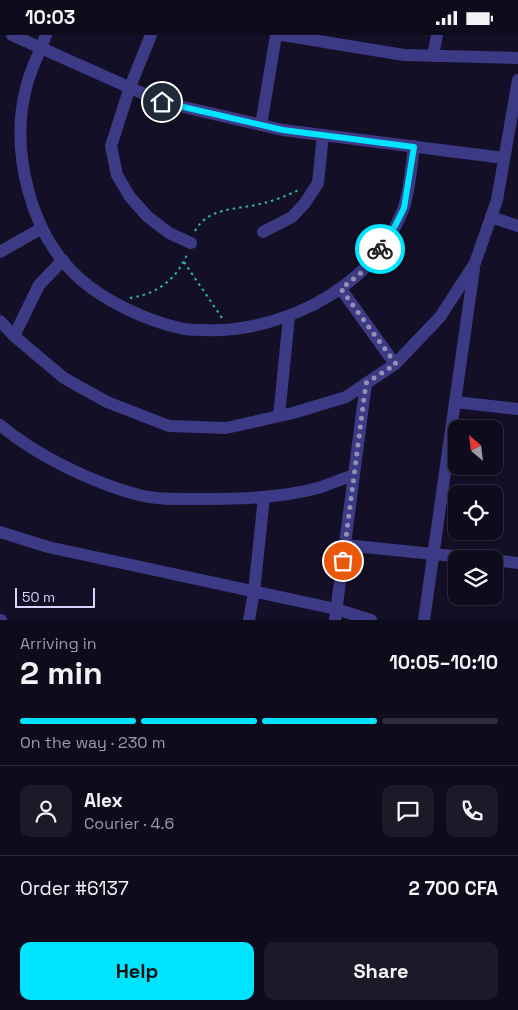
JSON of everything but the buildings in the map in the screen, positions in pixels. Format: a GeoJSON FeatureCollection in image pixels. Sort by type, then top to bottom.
{"type":"FeatureCollection","features":[{"type":"Feature","properties":{"kind":"street"},"geometry":{"type":"LineString","coordinates":[[12,35],[162,102],[283,130],[504,157]]}},
{"type":"Feature","properties":{"kind":"street"},"geometry":{"type":"LineString","coordinates":[[46,35],[26,87],[21,124],[22,157],[26,183],[38,222],[63,260],[79,279],[109,299],[143,317],[182,329],[216,331],[249,328],[289,317],[341,289],[367,268],[395,226],[404,208],[414,147]]}},
{"type":"Feature","properties":{"kind":"street"},"geometry":{"type":"LineString","coordinates":[[151,35],[130,87],[111,146],[117,175],[130,197],[147,216],[169,233],[191,243]]}},
{"type":"Feature","properties":{"kind":"street"},"geometry":{"type":"LineString","coordinates":[[261,125],[276,35]]}},
{"type":"Feature","properties":{"kind":"street"},"geometry":{"type":"LineString","coordinates":[[282,35],[346,40],[404,55],[518,58]]}},
{"type":"Feature","properties":{"kind":"street"},"geometry":{"type":"LineString","coordinates":[[433,56],[437,35]]}},
{"type":"Feature","properties":{"kind":"street"},"geometry":{"type":"LineString","coordinates":[[424,620],[475,263],[497,200],[518,80]]}},
{"type":"Feature","properties":{"kind":"street"},"geometry":{"type":"LineString","coordinates":[[262,232],[292,217],[305,203],[318,183],[323,135]]}},
{"type":"Feature","properties":{"kind":"street"},"geometry":{"type":"LineString","coordinates":[[491,217],[518,226]]}},
{"type":"Feature","properties":{"kind":"street"},"geometry":{"type":"LineString","coordinates":[[0,252],[42,228]]}},
{"type":"Feature","properties":{"kind":"street"},"geometry":{"type":"LineString","coordinates":[[14,336],[40,285],[63,260]]}},
{"type":"Feature","properties":{"kind":"street"},"geometry":{"type":"LineString","coordinates":[[0,321],[14,336],[64,378],[107,402],[169,425],[226,428],[279,416],[346,397],[396,364],[440,317],[475,263]]}},
{"type":"Feature","properties":{"kind":"street"},"geometry":{"type":"LineString","coordinates":[[341,289],[396,364]]}},
{"type":"Feature","properties":{"kind":"street"},"geometry":{"type":"LineString","coordinates":[[279,416],[289,317]]}},
{"type":"Feature","properties":{"kind":"street"},"geometry":{"type":"LineString","coordinates":[[336,615],[366,383]]}},
{"type":"Feature","properties":{"kind":"street"},"geometry":{"type":"LineString","coordinates":[[455,402],[518,409]]}},
{"type":"Feature","properties":{"kind":"street"},"geometry":{"type":"LineString","coordinates":[[0,425],[47,456],[93,480],[141,495],[182,499],[264,497],[318,487],[354,475]]}},
{"type":"Feature","properties":{"kind":"street"},"geometry":{"type":"LineString","coordinates":[[249,620],[254,592],[264,497]]}},
{"type":"Feature","properties":{"kind":"street"},"geometry":{"type":"LineString","coordinates":[[0,531],[48,547],[254,592],[336,615],[371,620]]}},
{"type":"Feature","properties":{"kind":"street"},"geometry":{"type":"LineString","coordinates":[[345,545],[448,555]]}},
{"type":"Feature","properties":{"kind":"street"},"geometry":{"type":"LineString","coordinates":[[503,561],[518,563]]}},
{"type":"Feature","properties":{"kind":"path"},"geometry":{"type":"LineString","coordinates":[[109,299],[144,296],[171,279],[182,268],[199,223],[206,217],[219,212],[284,197],[305,187],[319,176]]}},
{"type":"Feature","properties":{"kind":"path"},"geometry":{"type":"LineString","coordinates":[[184,262],[230,329]]}},
{"type":"Feature","properties":{"kind":"way so far"},"geometry":{"type":"LineString","coordinates":[[343,561],[366,383],[396,364],[341,289],[367,268],[380,249]]}},
{"type":"Feature","properties":{"kind":"route"},"geometry":{"type":"LineString","coordinates":[[162,102],[283,130],[414,147],[404,208],[380,249]]}}]}
